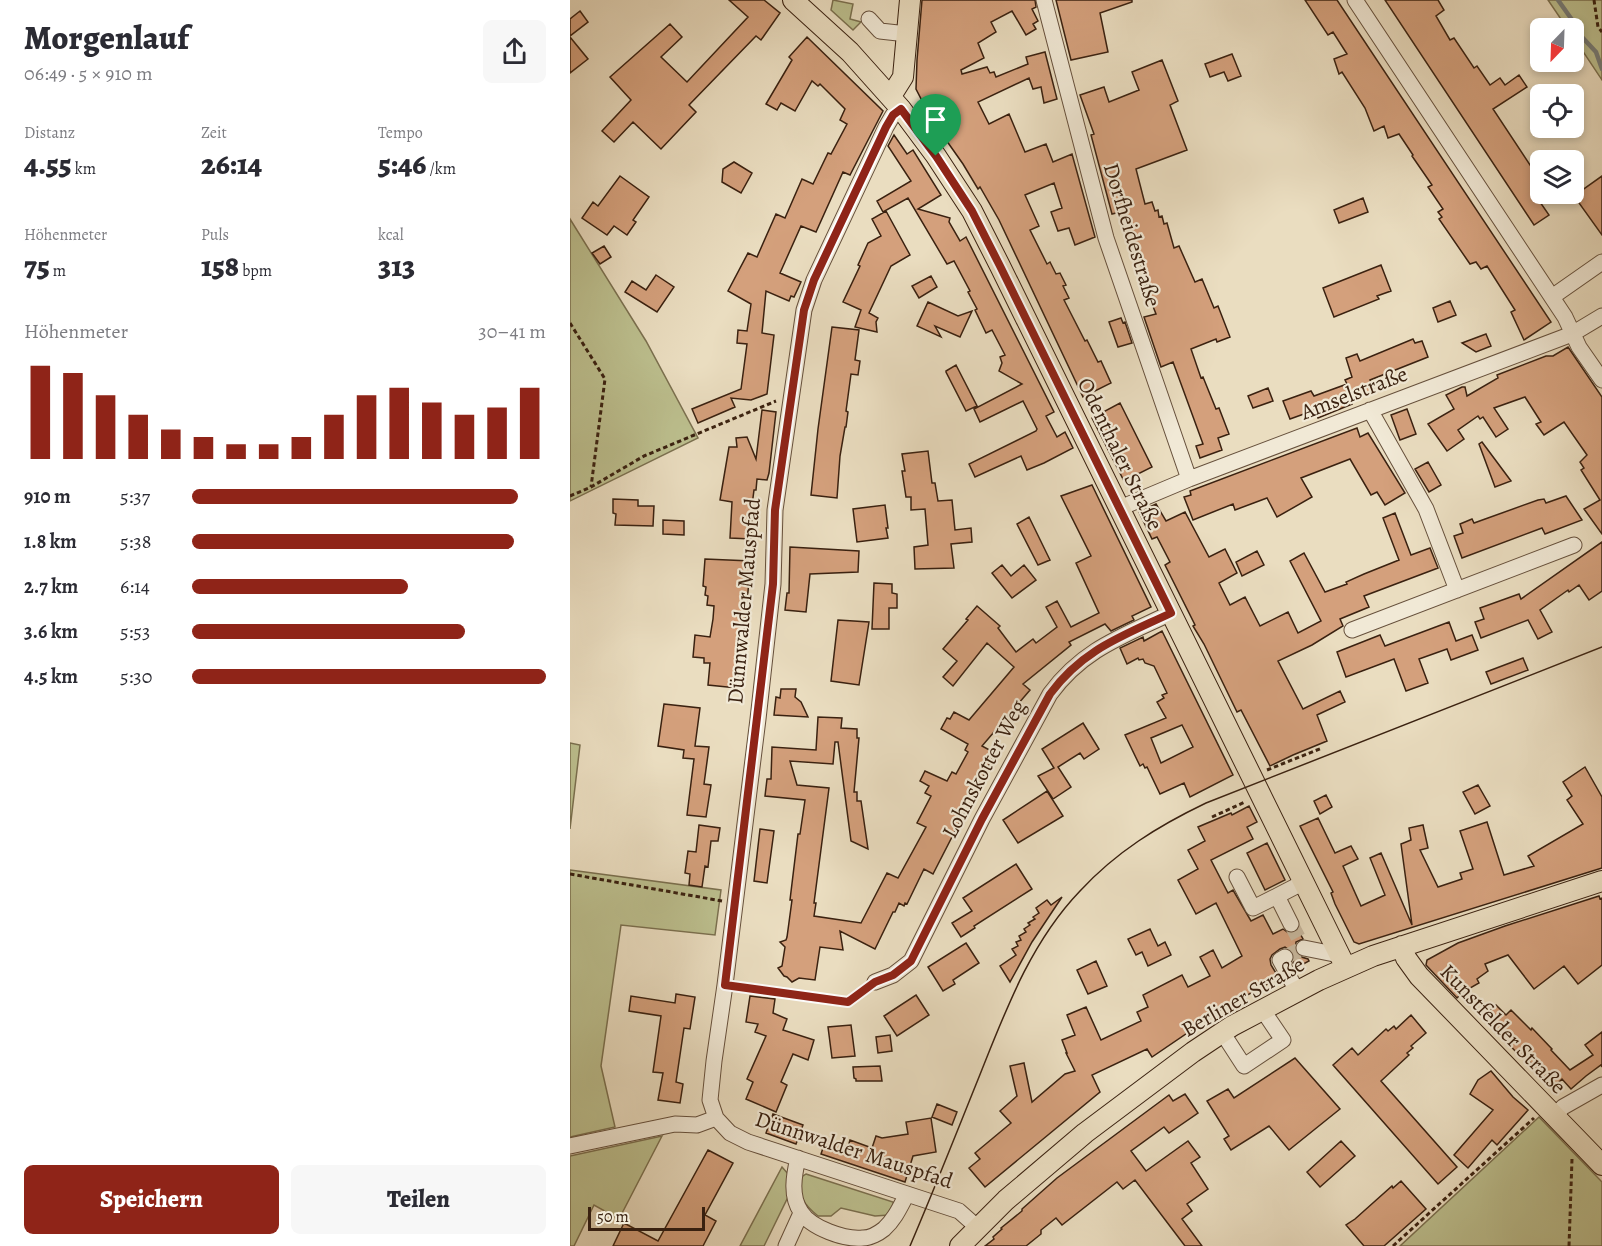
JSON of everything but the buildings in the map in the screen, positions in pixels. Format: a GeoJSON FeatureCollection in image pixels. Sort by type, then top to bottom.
{"type":"FeatureCollection","features":[{"type":"Feature","properties":{"kind":"main road","name":"Odenthaler Straße"},"geometry":{"type":"LineString","coordinates":[[793,0],[850,52],[896,103],[936,156],[972,211],[1343,962]]}},
{"type":"Feature","properties":{"kind":"main road","name":"Dünnwalder Mauspfad"},"geometry":{"type":"LineString","coordinates":[[896,103],[903,77],[910,0]]}},
{"type":"Feature","properties":{"kind":"main road","name":"Berliner Straße"},"geometry":{"type":"LineString","coordinates":[[960,1246],[1006,1200],[1085,1133],[1193,1052],[1222,1032],[1297,992],[1343,962],[1402,946],[1602,881]]}},
{"type":"Feature","properties":{"kind":"main road","name":"Kunstfelder Straße"},"geometry":{"type":"LineString","coordinates":[[1402,946],[1406,958],[1419,976],[1602,1165]]}},
{"type":"Feature","properties":{"kind":"street","name":"Dorfheidestraße"},"geometry":{"type":"LineString","coordinates":[[1044,0],[1106,238],[1190,479]]}},
{"type":"Feature","properties":{"kind":"street"},"geometry":{"type":"LineString","coordinates":[[1355,0],[1552,297],[1565,317],[1579,347],[1602,380]]}},
{"type":"Feature","properties":{"kind":"street"},"geometry":{"type":"LineString","coordinates":[[869,19],[880,31],[907,34]]}},
{"type":"Feature","properties":{"kind":"street","name":"Dünnwalder Mauspfad"},"geometry":{"type":"LineString","coordinates":[[896,103],[893,115],[814,280],[804,310],[775,510],[773,584],[710,1100],[716,1118],[730,1133],[748,1142],[959,1211],[978,1227]]}},
{"type":"Feature","properties":{"kind":"street"},"geometry":{"type":"LineString","coordinates":[[1552,297],[1602,262]]}},
{"type":"Feature","properties":{"kind":"street","name":"Amselstraße"},"geometry":{"type":"LineString","coordinates":[[1120,508],[1190,479],[1572,334],[1602,316]]}},
{"type":"Feature","properties":{"kind":"street"},"geometry":{"type":"LineString","coordinates":[[1370,410],[1426,508],[1457,590]]}},
{"type":"Feature","properties":{"kind":"street"},"geometry":{"type":"LineString","coordinates":[[1352,630],[1574,545]]}},
{"type":"Feature","properties":{"kind":"street","name":"Lohnskotter Weg"},"geometry":{"type":"LineString","coordinates":[[875,982],[893,975],[911,961],[982,819],[1050,694],[1062,678],[1084,658],[1104,645],[1171,613]]}},
{"type":"Feature","properties":{"kind":"street"},"geometry":{"type":"LineString","coordinates":[[1237,877],[1253,908],[1304,882]]}},
{"type":"Feature","properties":{"kind":"street"},"geometry":{"type":"LineString","coordinates":[[1277,896],[1291,924]]}},
{"type":"Feature","properties":{"kind":"street"},"geometry":{"type":"LineString","coordinates":[[1302,946],[1343,962]]}},
{"type":"Feature","properties":{"kind":"street"},"geometry":{"type":"LineString","coordinates":[[1286,957],[1280,960],[1297,992]]}},
{"type":"Feature","properties":{"kind":"street"},"geometry":{"type":"LineString","coordinates":[[1222,1032],[1244,1066],[1282,1040],[1262,1009]]}},
{"type":"Feature","properties":{"kind":"street"},"geometry":{"type":"LineString","coordinates":[[1550,1112],[1602,1085]]}},
{"type":"Feature","properties":{"kind":"street"},"geometry":{"type":"LineString","coordinates":[[570,1146],[675,1124],[697,1125],[716,1118]]}},
{"type":"Feature","properties":{"kind":"street"},"geometry":{"type":"LineString","coordinates":[[798,1158],[794,1176],[794,1196],[801,1213],[814,1224],[832,1233],[864,1242],[883,1231],[896,1217],[907,1194]]}},
{"type":"Feature","properties":{"kind":"street"},"geometry":{"type":"LineString","coordinates":[[786,1246],[801,1213]]}},
{"type":"Feature","properties":{"kind":"path"},"geometry":{"type":"LineString","coordinates":[[1594,0],[1598,27],[1602,32]]}},
{"type":"Feature","properties":{"kind":"path"},"geometry":{"type":"LineString","coordinates":[[570,323],[605,379],[591,487]]}},
{"type":"Feature","properties":{"kind":"path"},"geometry":{"type":"LineString","coordinates":[[570,496],[591,487],[644,456],[791,395]]}},
{"type":"Feature","properties":{"kind":"path"},"geometry":{"type":"LineString","coordinates":[[1251,777],[1322,748]]}},
{"type":"Feature","properties":{"kind":"path"},"geometry":{"type":"LineString","coordinates":[[1212,817],[1260,796]]}},
{"type":"Feature","properties":{"kind":"path"},"geometry":{"type":"LineString","coordinates":[[570,874],[735,904]]}},
{"type":"Feature","properties":{"kind":"path"},"geometry":{"type":"LineString","coordinates":[[725,985],[848,1002],[875,982]]}},
{"type":"Feature","properties":{"kind":"path"},"geometry":{"type":"LineString","coordinates":[[1393,1246],[1550,1112]]}},
{"type":"Feature","properties":{"kind":"path"},"geometry":{"type":"LineString","coordinates":[[1569,1246],[1571,1162],[1578,1141]]}},
{"type":"Feature","properties":{"kind":"green space"},"geometry":{"type":"Polygon","coordinates":[[[833,0],[853,4],[850,19],[861,22],[853,30],[831,10],[833,0]]]}},
{"type":"Feature","properties":{"kind":"green space"},"geometry":{"type":"Polygon","coordinates":[[[1548,0],[1602,0],[1602,80],[1584,53],[1584,18],[1560,18],[1548,0]]]}},
{"type":"Feature","properties":{"kind":"green space"},"geometry":{"type":"Polygon","coordinates":[[[570,219],[646,341],[698,438],[570,501],[570,219]]]}},
{"type":"Feature","properties":{"kind":"green space"},"geometry":{"type":"Polygon","coordinates":[[[570,743],[580,745],[570,829],[570,743]]]}},
{"type":"Feature","properties":{"kind":"green space"},"geometry":{"type":"Polygon","coordinates":[[[570,870],[721,890],[715,935],[621,925],[601,1066],[615,1127],[570,1137],[570,870]]]}},
{"type":"Feature","properties":{"kind":"green space"},"geometry":{"type":"Polygon","coordinates":[[[1539,1117],[1602,1182],[1602,1246],[1400,1246],[1539,1117]]]}},
{"type":"Feature","properties":{"kind":"green space"},"geometry":{"type":"Polygon","coordinates":[[[662,1136],[619,1219],[594,1205],[574,1246],[570,1246],[570,1156],[662,1136]]]}},
{"type":"Feature","properties":{"kind":"green space"},"geometry":{"type":"Polygon","coordinates":[[[782,1167],[789,1175],[788,1197],[764,1246],[740,1246],[782,1167]]]}},
{"type":"Feature","properties":{"kind":"green space"},"geometry":{"type":"Polygon","coordinates":[[[806,1174],[893,1202],[894,1207],[889,1215],[875,1216],[841,1208],[831,1216],[818,1216],[808,1207],[801,1195],[800,1178],[806,1174]]]}},
{"type":"Feature","properties":{"kind":"waterway"},"geometry":{"type":"LineString","coordinates":[[1558,0],[1582,37],[1596,52],[1602,69]]}},
{"type":"Feature","properties":{"kind":"tunnel"},"geometry":{"type":"LineString","coordinates":[[1291,924],[1300,941]]}},
{"type":"Feature","properties":{"kind":"tunnel"},"geometry":{"type":"LineString","coordinates":[[1285,957],[1302,949]]}},
{"type":"Feature","properties":{"kind":"tram line"},"geometry":{"type":"LineString","coordinates":[[910,1246],[1021,979],[1062,911],[1108,864],[1138,841],[1206,803],[1602,647]]}},
{"type":"Feature","properties":{"kind":"route"},"geometry":{"type":"LineString","coordinates":[[901,109],[936,156],[972,211],[1171,613],[1104,645],[1084,658],[1062,678],[1050,694],[982,819],[911,961],[893,975],[875,982],[848,1002],[725,985],[773,584],[775,510],[804,310],[814,280],[893,115],[901,109]]}}]}
